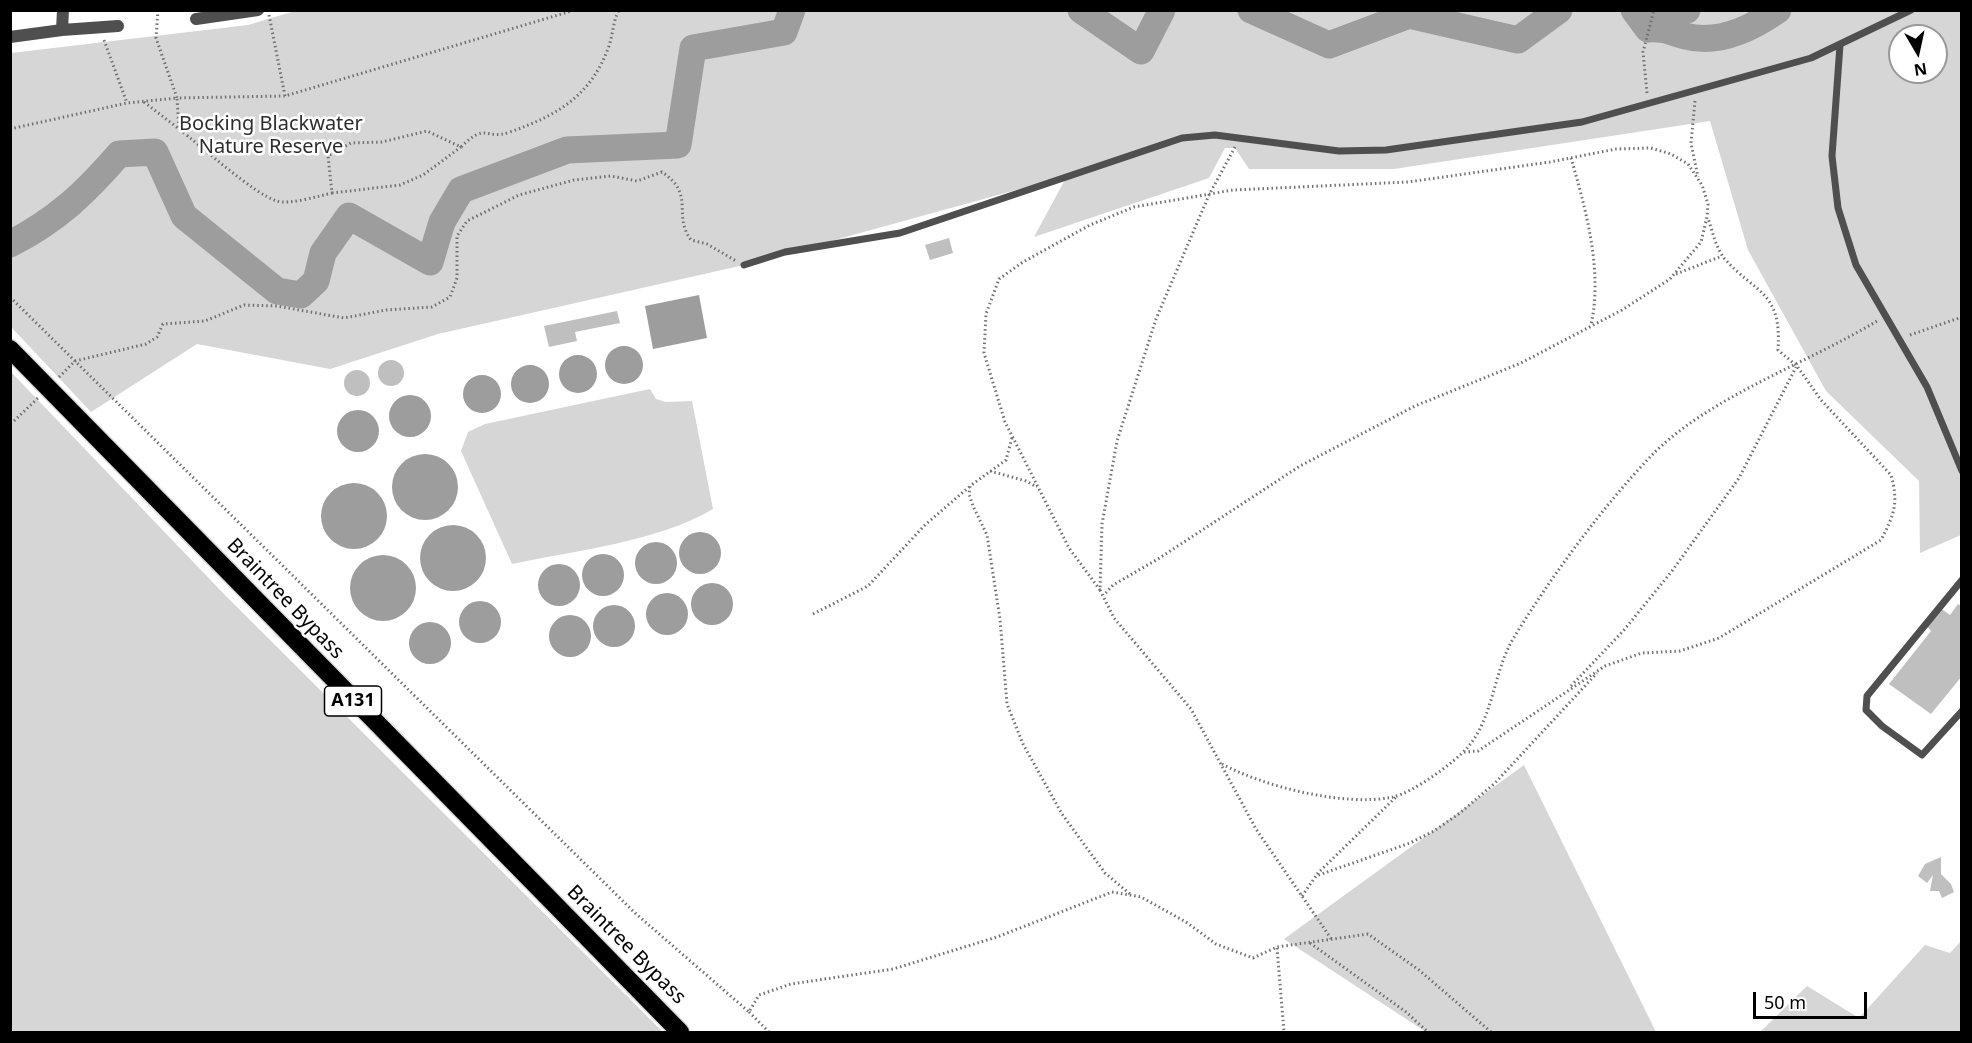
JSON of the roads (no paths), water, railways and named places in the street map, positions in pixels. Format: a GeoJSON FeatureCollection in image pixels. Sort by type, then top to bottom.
{"type":"FeatureCollection","features":[{"type":"Feature","properties":{"kind":"highway","name":"Braintree Bypass"},"geometry":{"type":"LineString","coordinates":[[10,349],[680,1032]]}},
{"type":"Feature","properties":{"kind":"street"},"geometry":{"type":"LineString","coordinates":[[62,30],[63,10]]}},
{"type":"Feature","properties":{"kind":"street"},"geometry":{"type":"LineString","coordinates":[[196,19],[258,10]]}},
{"type":"Feature","properties":{"kind":"street"},"geometry":{"type":"LineString","coordinates":[[10,37],[118,26]]}},
{"type":"Feature","properties":{"kind":"lane"},"geometry":{"type":"LineString","coordinates":[[744,265],[785,252],[900,233],[1182,138],[1215,135],[1339,151],[1386,150],[1582,122],[1812,58],[1911,10]]}},
{"type":"Feature","properties":{"kind":"lane"},"geometry":{"type":"LineString","coordinates":[[1840,45],[1832,156],[1838,208],[1856,266],[1927,387],[1962,471]]}},
{"type":"Feature","properties":{"kind":"lane"},"geometry":{"type":"LineString","coordinates":[[1962,580],[1867,696],[1866,710],[1882,726],[1922,755],[1962,711]]}},
{"type":"Feature","properties":{"kind":"waterway"},"geometry":{"type":"LineString","coordinates":[[10,244],[27,235],[69,205],[119,154],[155,152],[184,216],[277,291],[301,295],[316,281],[323,253],[349,216],[430,262],[442,222],[461,190],[567,150],[678,145],[693,48],[784,32],[792,10]]}},
{"type":"Feature","properties":{"kind":"waterway"},"geometry":{"type":"LineString","coordinates":[[1081,10],[1141,51],[1162,10]]}},
{"type":"Feature","properties":{"kind":"waterway"},"geometry":{"type":"LineString","coordinates":[[1251,10],[1329,45],[1409,15],[1518,40],[1559,10]]}},
{"type":"Feature","properties":{"kind":"waterway"},"geometry":{"type":"LineString","coordinates":[[1634,10],[1648,29],[1697,38],[1734,34],[1778,10]]}},
{"type":"Feature","properties":{"kind":"waterway"},"geometry":{"type":"LineString","coordinates":[[1665,10],[1672,15],[1687,10]]}},
{"type":"Feature","properties":{"kind":"park label","name":"Bocking Blackwater Nature Reserve"},"geometry":{"type":"Point","coordinates":[271,136]}}]}
